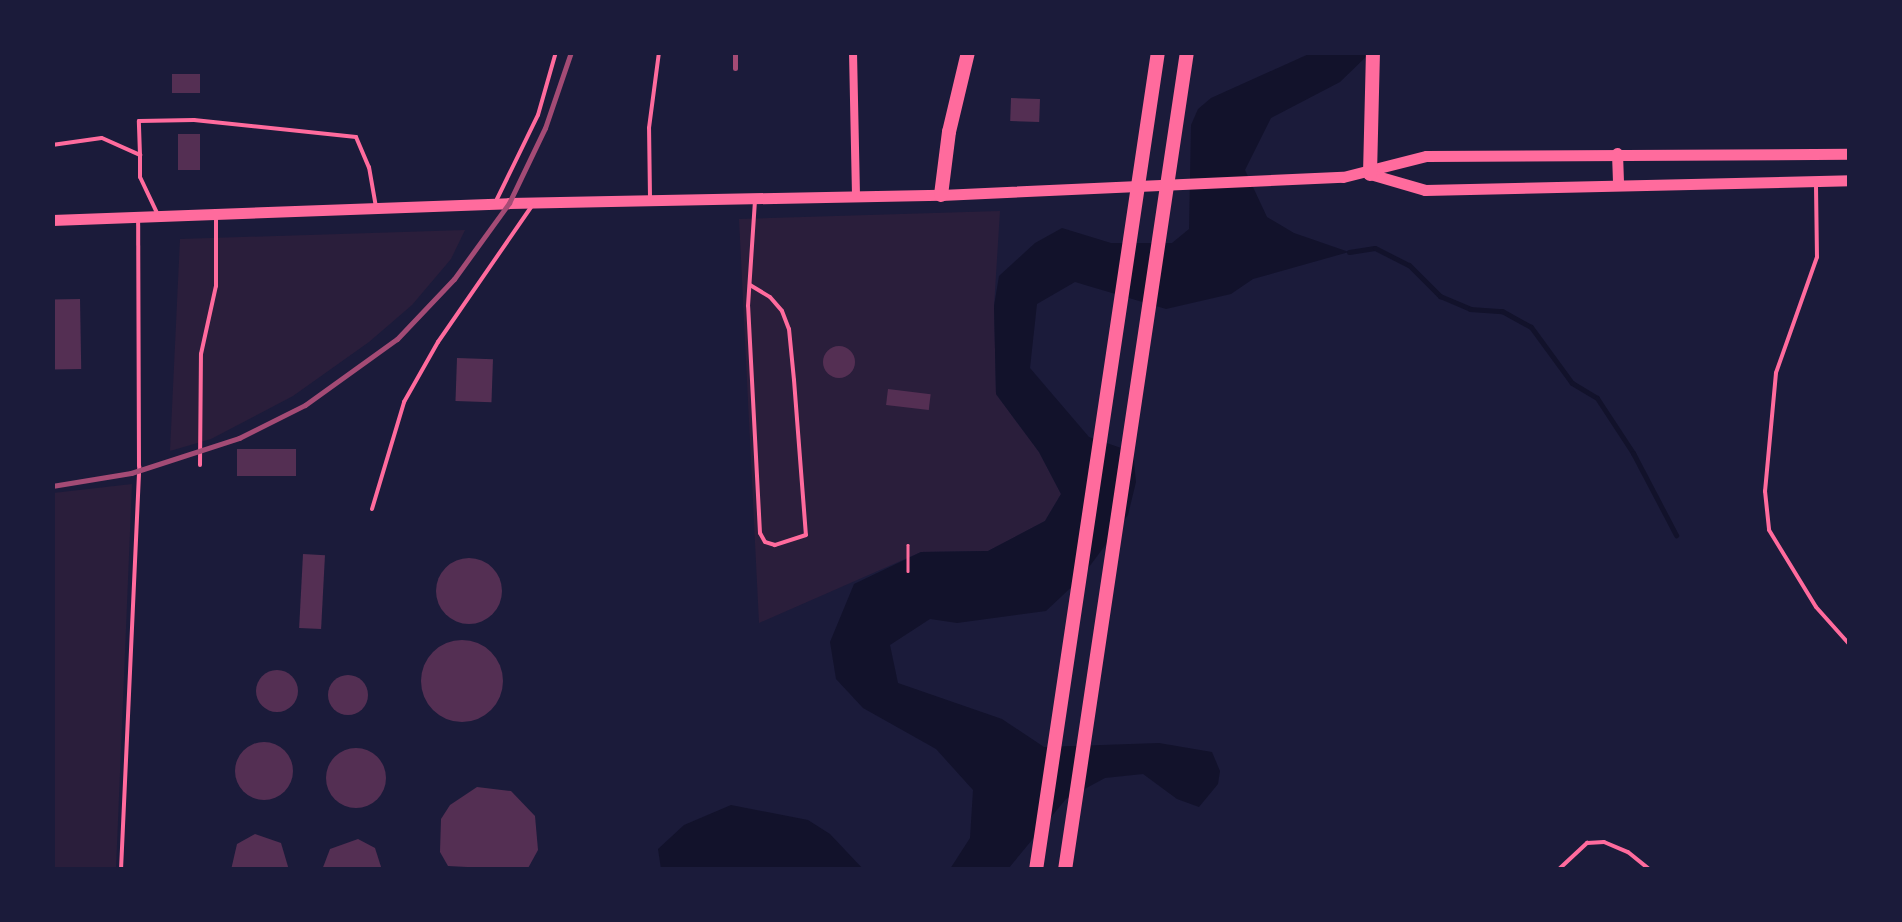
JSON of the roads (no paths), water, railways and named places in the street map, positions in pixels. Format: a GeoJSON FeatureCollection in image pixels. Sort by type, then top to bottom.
{"type":"FeatureCollection","features":[{"type":"Feature","properties":{"kind":"highway"},"geometry":{"type":"LineString","coordinates":[[942,195],[949,132],[968,52]]}},
{"type":"Feature","properties":{"kind":"highway"},"geometry":{"type":"LineString","coordinates":[[1036,870],[1158,52]]}},
{"type":"Feature","properties":{"kind":"highway"},"geometry":{"type":"LineString","coordinates":[[1065,870],[1187,52]]}},
{"type":"Feature","properties":{"kind":"highway"},"geometry":{"type":"LineString","coordinates":[[1370,174],[1373,52]]}},
{"type":"Feature","properties":{"kind":"main road"},"geometry":{"type":"LineString","coordinates":[[1617,152],[1618,185]]}},
{"type":"Feature","properties":{"kind":"main road"},"geometry":{"type":"LineString","coordinates":[[52,220],[495,203],[942,195],[1342,177],[1370,174],[1426,156],[1617,152],[1850,154]]}},
{"type":"Feature","properties":{"kind":"main road"},"geometry":{"type":"LineString","coordinates":[[1816,181],[1818,154]]}},
{"type":"Feature","properties":{"kind":"main road"},"geometry":{"type":"LineString","coordinates":[[1370,174],[1425,190],[1850,180]]}},
{"type":"Feature","properties":{"kind":"street"},"geometry":{"type":"LineString","coordinates":[[853,52],[856,196]]}},
{"type":"Feature","properties":{"kind":"lane"},"geometry":{"type":"LineString","coordinates":[[495,203],[538,115],[556,52]]}},
{"type":"Feature","properties":{"kind":"lane"},"geometry":{"type":"LineString","coordinates":[[650,202],[649,128],[660,52]]}},
{"type":"Feature","properties":{"kind":"lane"},"geometry":{"type":"LineString","coordinates":[[159,216],[140,177],[139,121],[194,120],[356,137],[369,166],[376,208]]}},
{"type":"Feature","properties":{"kind":"lane"},"geometry":{"type":"LineString","coordinates":[[52,144],[102,138],[140,155]]}},
{"type":"Feature","properties":{"kind":"lane"},"geometry":{"type":"LineString","coordinates":[[1816,181],[1817,257],[1776,373],[1765,491],[1769,530],[1816,607],[1850,644]]}},
{"type":"Feature","properties":{"kind":"lane"},"geometry":{"type":"LineString","coordinates":[[750,285],[770,297],[782,312],[789,329],[794,380],[806,536],[775,545],[765,542],[760,533],[750,285],[755,200]]}},
{"type":"Feature","properties":{"kind":"lane"},"geometry":{"type":"LineString","coordinates":[[372,509],[404,402],[438,342],[533,202]]}},
{"type":"Feature","properties":{"kind":"lane"},"geometry":{"type":"LineString","coordinates":[[200,465],[201,354],[216,286],[216,214]]}},
{"type":"Feature","properties":{"kind":"lane"},"geometry":{"type":"LineString","coordinates":[[121,870],[140,466],[138,217]]}},
{"type":"Feature","properties":{"kind":"lane"},"geometry":{"type":"LineString","coordinates":[[1558,870],[1588,843],[1604,842],[1628,852],[1650,870]]}},
{"type":"Feature","properties":{"kind":"waterway"},"geometry":{"type":"LineString","coordinates":[[1349,252],[1375,248],[1409,265],[1440,296],[1470,309],[1502,311],[1531,327],[1572,383],[1597,398],[1633,453],[1676,535]]}},
{"type":"Feature","properties":{"kind":"railway"},"geometry":{"type":"LineString","coordinates":[[52,486],[131,473],[239,438],[305,405],[397,339],[454,279],[509,203],[545,128],[571,52]]}},
{"type":"Feature","properties":{"kind":"railway"},"geometry":{"type":"LineString","coordinates":[[735,52],[735,68]]}}]}
